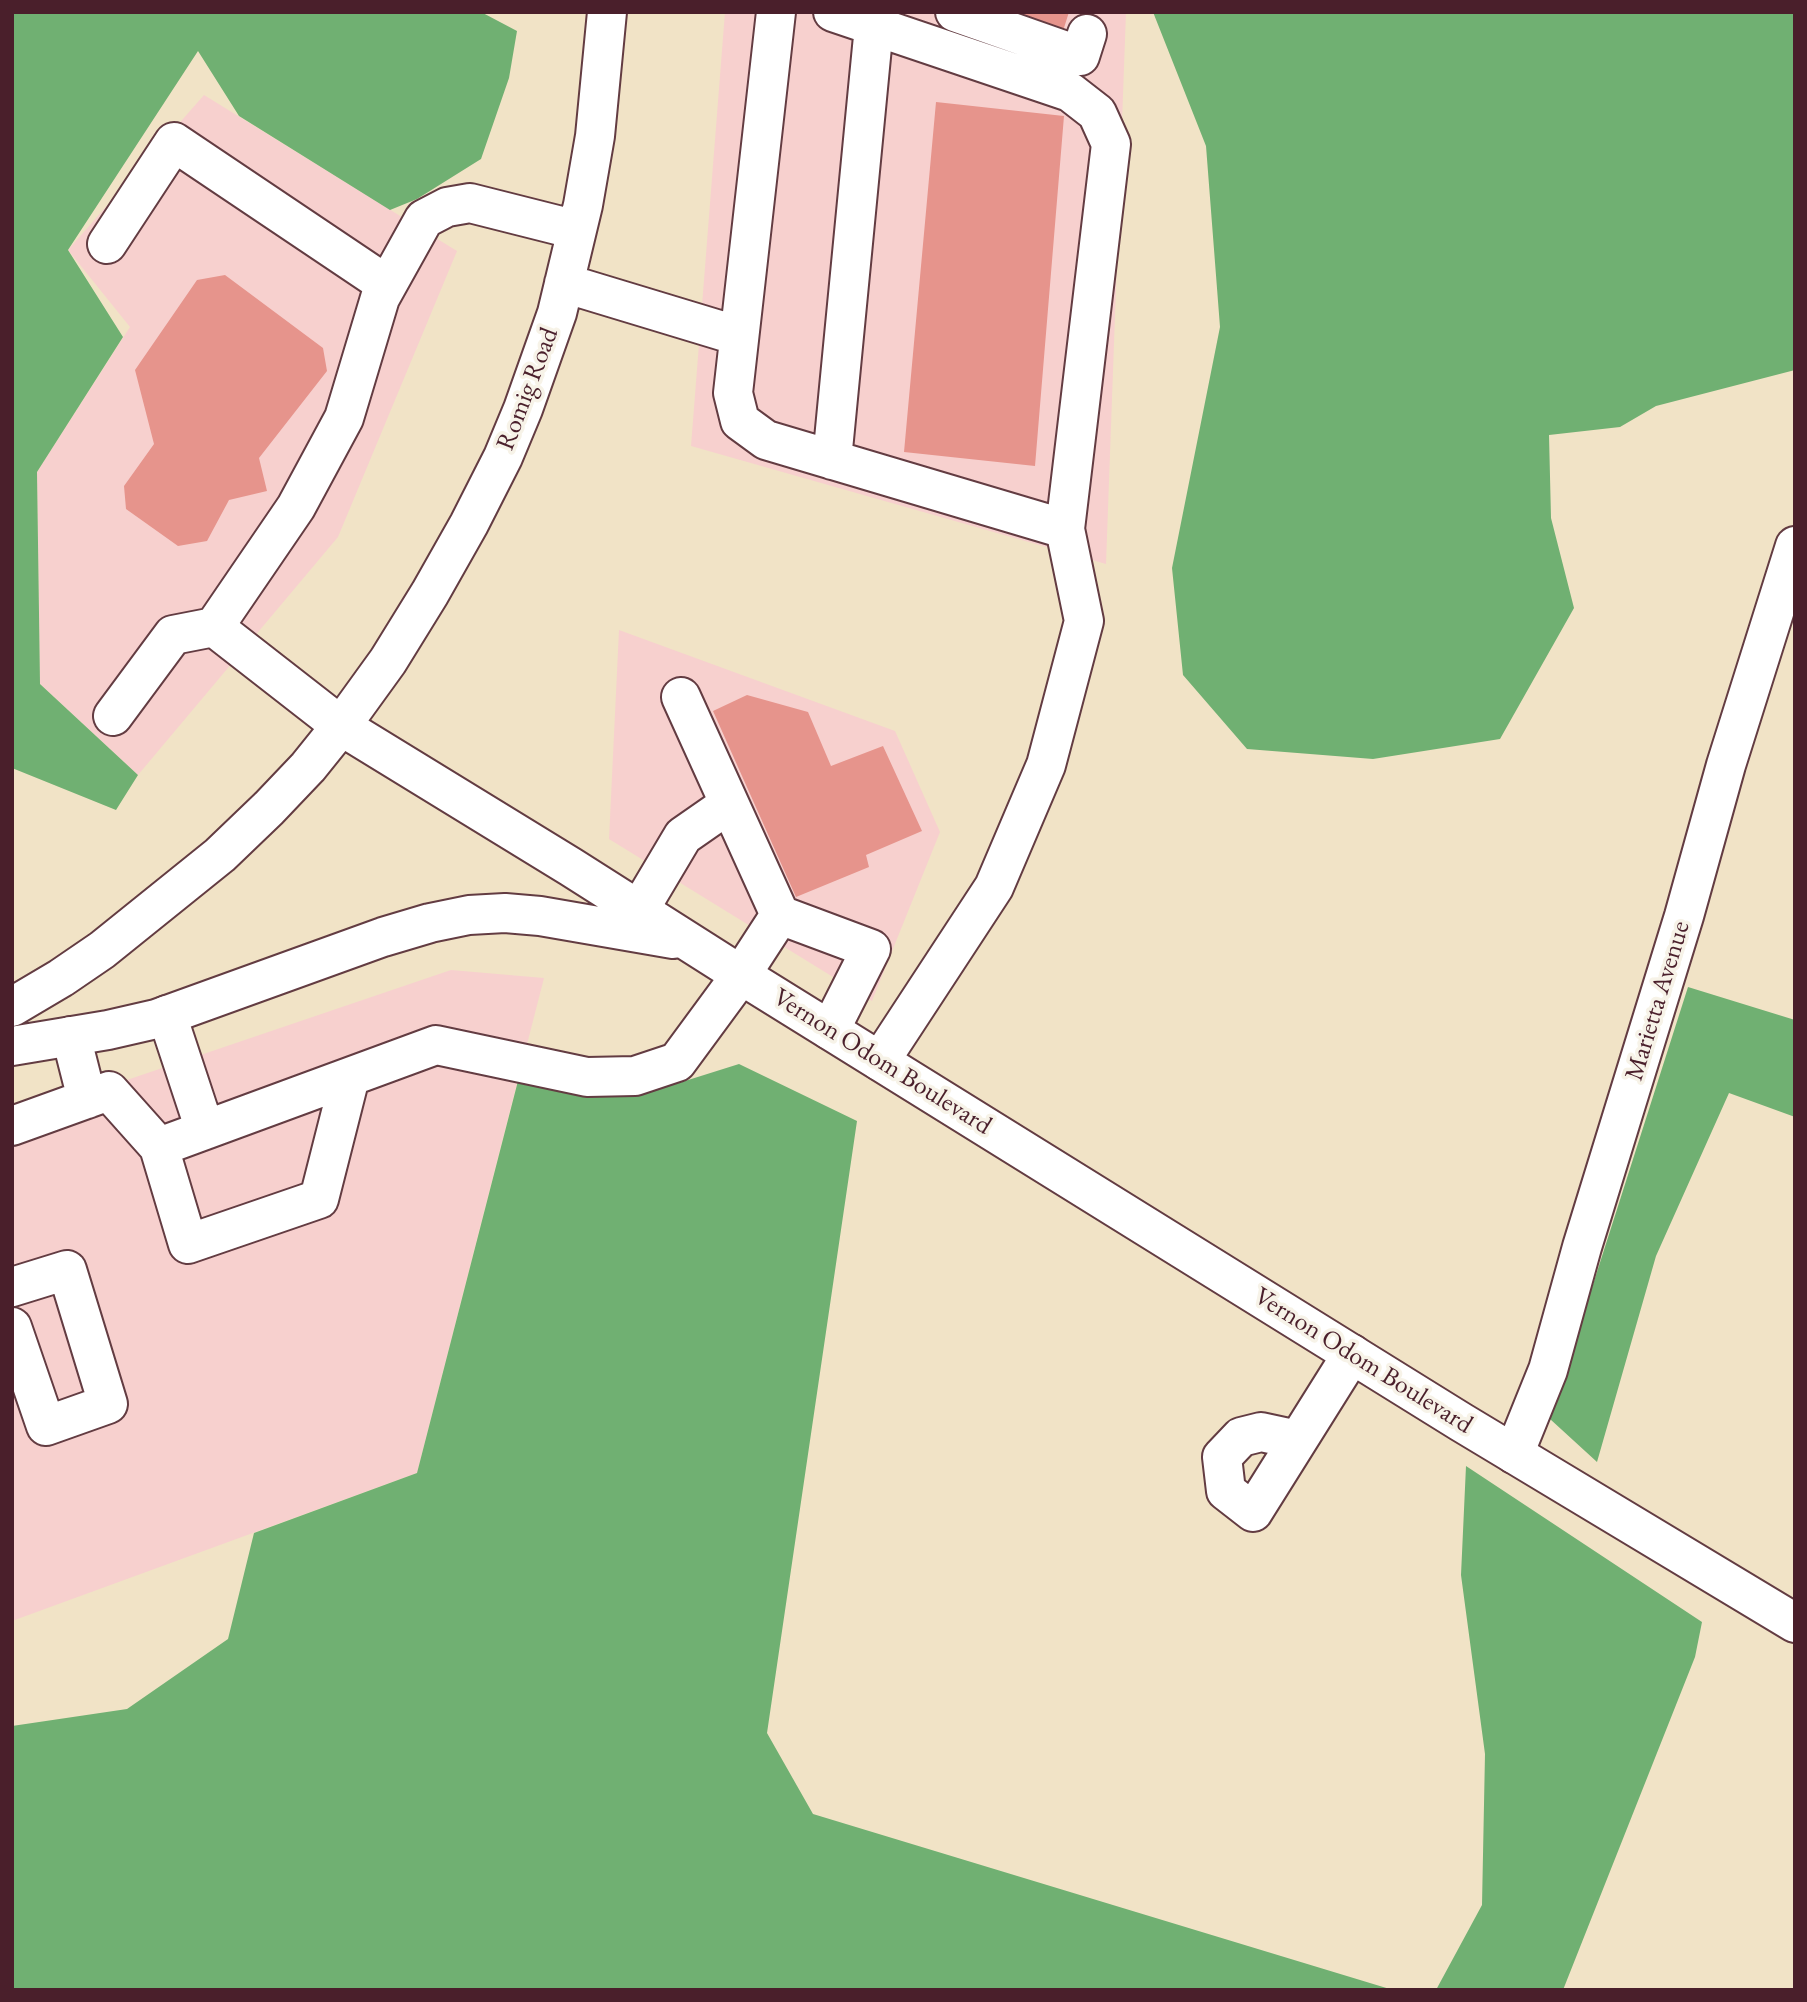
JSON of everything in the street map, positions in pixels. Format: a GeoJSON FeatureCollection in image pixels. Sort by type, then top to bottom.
{"type":"FeatureCollection","features":[{"type":"Feature","properties":{"kind":"main road","name":"Romig Road"},"geometry":{"type":"LineString","coordinates":[[341,726],[388,660],[430,593],[497,468],[523,409],[558,313],[577,230],[595,136],[607,12]]}},
{"type":"Feature","properties":{"kind":"main road"},"geometry":{"type":"LineString","coordinates":[[776,12],[733,393],[740,421],[766,440],[1065,529]]}},
{"type":"Feature","properties":{"kind":"main road"},"geometry":{"type":"LineString","coordinates":[[833,12],[1070,92],[1097,113],[1111,144],[1065,529],[1084,621],[1046,765],[994,887],[880,1061]]}},
{"type":"Feature","properties":{"kind":"main road"},"geometry":{"type":"LineString","coordinates":[[955,12],[1080,56],[1087,34]]}},
{"type":"Feature","properties":{"kind":"main road"},"geometry":{"type":"LineString","coordinates":[[832,460],[874,26]]}},
{"type":"Feature","properties":{"kind":"main road"},"geometry":{"type":"LineString","coordinates":[[107,244],[173,142],[387,285]]}},
{"type":"Feature","properties":{"kind":"main road"},"geometry":{"type":"LineString","coordinates":[[113,716],[173,635],[214,627],[296,507],[344,418],[380,298],[424,219],[446,207],[470,203],[577,230]]}},
{"type":"Feature","properties":{"kind":"main road"},"geometry":{"type":"LineString","coordinates":[[565,283],[739,336]]}},
{"type":"Feature","properties":{"kind":"main road","name":"Marietta Avenue"},"geometry":{"type":"LineString","coordinates":[[1514,1454],[1548,1370],[1582,1247],[1684,916],[1726,765],[1795,546]]}},
{"type":"Feature","properties":{"kind":"main road","name":"Vernon Odom Boulevard"},"geometry":{"type":"LineString","coordinates":[[214,627],[341,726],[1514,1454],[1795,1623]]}},
{"type":"Feature","properties":{"kind":"main road"},"geometry":{"type":"LineString","coordinates":[[681,696],[780,915],[871,949],[830,1030]]}},
{"type":"Feature","properties":{"kind":"main road"},"geometry":{"type":"LineString","coordinates":[[12,1007],[102,950],[225,850],[308,767],[341,726]]}},
{"type":"Feature","properties":{"kind":"main road"},"geometry":{"type":"LineString","coordinates":[[639,911],[683,835],[729,804]]}},
{"type":"Feature","properties":{"kind":"main road"},"geometry":{"type":"LineString","coordinates":[[12,1046],[108,1030],[167,1015],[383,937],[469,915],[505,913],[540,916],[688,942]]}},
{"type":"Feature","properties":{"kind":"main road"},"geometry":{"type":"LineString","coordinates":[[159,1147],[436,1045],[587,1077],[635,1076],[677,1062],[741,975],[780,915]]}},
{"type":"Feature","properties":{"kind":"main road"},"geometry":{"type":"LineString","coordinates":[[167,1015],[205,1130]]}},
{"type":"Feature","properties":{"kind":"main road"},"geometry":{"type":"LineString","coordinates":[[71,1036],[87,1099]]}},
{"type":"Feature","properties":{"kind":"main road"},"geometry":{"type":"LineString","coordinates":[[12,1126],[109,1091],[159,1147],[187,1244],[319,1199],[350,1077]]}},
{"type":"Feature","properties":{"kind":"main road"},"geometry":{"type":"LineString","coordinates":[[12,1287],[67,1270],[108,1404],[46,1426],[12,1327]]}},
{"type":"Feature","properties":{"kind":"main road"},"geometry":{"type":"LineString","coordinates":[[1298,1440],[1352,1354]]}},
{"type":"Feature","properties":{"kind":"shaded area"},"geometry":{"type":"Polygon","coordinates":[[[725,12],[1126,12],[1106,564],[691,446],[725,12]]]}},
{"type":"Feature","properties":{"kind":"shaded area"},"geometry":{"type":"Polygon","coordinates":[[[204,95],[457,251],[338,537],[138,775],[40,684],[37,472],[130,327],[68,250],[204,95]]]}},
{"type":"Feature","properties":{"kind":"shaded area"},"geometry":{"type":"Polygon","coordinates":[[[619,630],[895,731],[940,832],[872,1001],[609,839],[619,630]]]}},
{"type":"Feature","properties":{"kind":"shaded area"},"geometry":{"type":"Polygon","coordinates":[[[451,970],[544,978],[417,1473],[12,1621],[12,1119],[451,970]]]}},
{"type":"Feature","properties":{"kind":"green space"},"geometry":{"type":"Polygon","coordinates":[[[12,12],[481,12],[517,31],[509,78],[481,159],[417,199],[390,210],[239,116],[198,51],[68,250],[123,337],[37,472],[40,684],[138,775],[116,810],[12,768],[12,12]]]}},
{"type":"Feature","properties":{"kind":"green space"},"geometry":{"type":"Polygon","coordinates":[[[1153,12],[1795,12],[1795,370],[1656,406],[1620,427],[1549,435],[1551,518],[1574,608],[1500,739],[1373,759],[1247,749],[1183,675],[1172,568],[1220,327],[1206,146],[1153,12]]]}},
{"type":"Feature","properties":{"kind":"green space"},"geometry":{"type":"Polygon","coordinates":[[[1688,987],[1795,1020],[1795,1117],[1729,1093],[1656,1256],[1597,1462],[1550,1419],[1688,987]]]}},
{"type":"Feature","properties":{"kind":"green space"},"geometry":{"type":"Polygon","coordinates":[[[739,1064],[857,1121],[767,1733],[813,1814],[1393,1990],[12,1990],[12,1726],[127,1709],[228,1639],[254,1533],[417,1473],[519,1077],[650,1092],[739,1064]]]}},
{"type":"Feature","properties":{"kind":"green space"},"geometry":{"type":"Polygon","coordinates":[[[1466,1466],[1702,1622],[1695,1657],[1563,1990],[1436,1990],[1482,1905],[1485,1754],[1461,1575],[1466,1466]]]}},
{"type":"Feature","properties":{"kind":"building"},"geometry":{"type":"Polygon","coordinates":[[[1006,12],[1069,12],[1063,31],[1006,12]]]}},
{"type":"Feature","properties":{"kind":"building"},"geometry":{"type":"Polygon","coordinates":[[[936,102],[1064,116],[1035,466],[904,452],[936,102]]]}},
{"type":"Feature","properties":{"kind":"building"},"geometry":{"type":"Polygon","coordinates":[[[225,275],[323,348],[327,371],[259,458],[267,491],[229,500],[207,541],[178,546],[126,509],[124,486],[154,444],[135,370],[197,280],[225,275]]]}},
{"type":"Feature","properties":{"kind":"building"},"geometry":{"type":"Polygon","coordinates":[[[747,695],[808,712],[831,766],[883,746],[922,831],[866,855],[869,867],[796,897],[713,711],[747,695]]]}}]}
